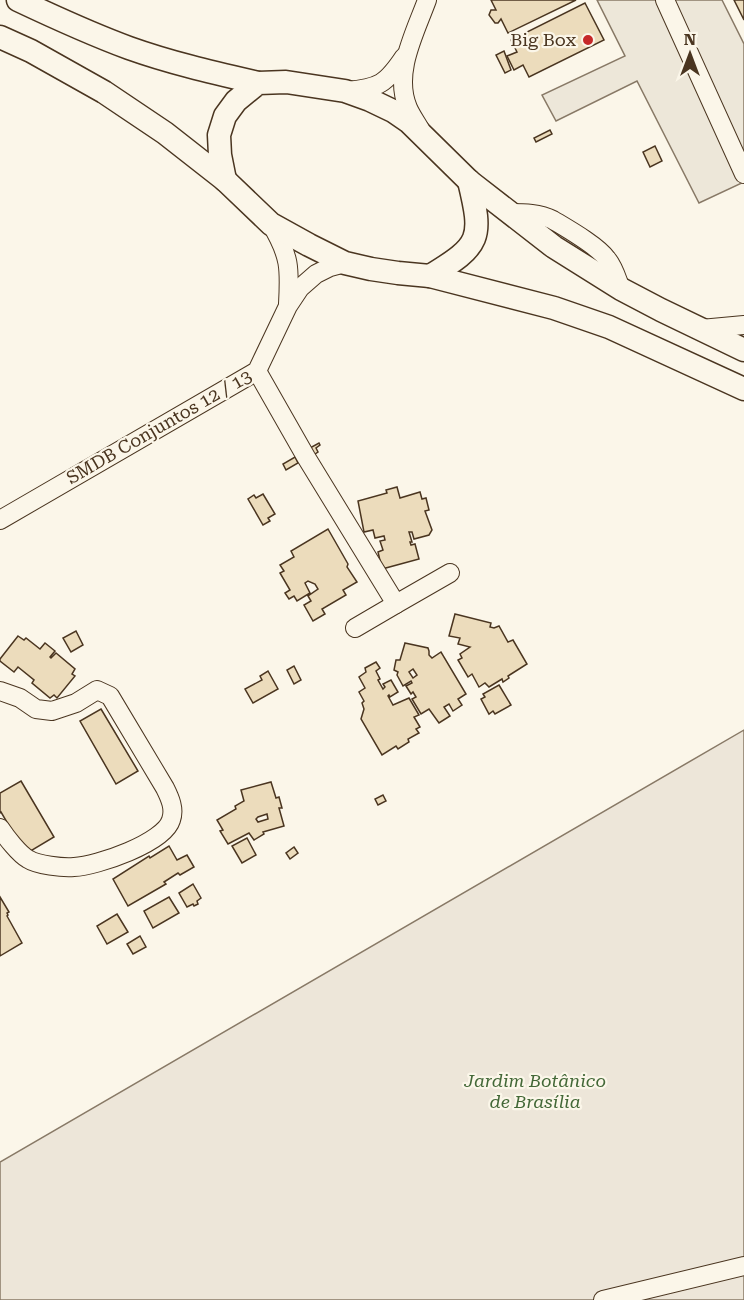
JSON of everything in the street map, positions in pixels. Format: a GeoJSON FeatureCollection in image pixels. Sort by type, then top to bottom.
{"type":"FeatureCollection","features":[{"type":"Feature","properties":{"kind":"main road"},"geometry":{"type":"LineString","coordinates":[[18,0],[72,26],[185,66],[258,83],[286,82],[345,91],[393,111],[409,122],[469,181],[554,247],[621,289],[744,350]]}},
{"type":"Feature","properties":{"kind":"main road"},"geometry":{"type":"LineString","coordinates":[[0,37],[31,51],[104,92],[165,133],[225,180],[271,224],[309,246],[345,263],[371,269],[430,276],[554,308],[609,327],[744,389]]}},
{"type":"Feature","properties":{"kind":"main road"},"geometry":{"type":"LineString","coordinates":[[225,180],[219,135],[225,116],[236,101],[258,83]]}},
{"type":"Feature","properties":{"kind":"main road"},"geometry":{"type":"LineString","coordinates":[[430,276],[453,262],[466,251],[474,240],[477,225],[476,209],[469,181]]}},
{"type":"Feature","properties":{"kind":"street"},"geometry":{"type":"LineString","coordinates":[[345,91],[378,86],[387,80],[407,53],[428,0]]}},
{"type":"Feature","properties":{"kind":"street"},"geometry":{"type":"LineString","coordinates":[[665,0],[744,174]]}},
{"type":"Feature","properties":{"kind":"street"},"geometry":{"type":"LineString","coordinates":[[407,53],[404,94],[408,108],[422,134]]}},
{"type":"Feature","properties":{"kind":"street","name":"SMDB Conjuntos 12 / 13"},"geometry":{"type":"LineString","coordinates":[[271,224],[282,242],[289,263],[288,306]]}},
{"type":"Feature","properties":{"kind":"street","name":"SMDB Conjuntos 12 / 13"},"geometry":{"type":"LineString","coordinates":[[0,520],[257,371],[288,306],[300,288],[316,274],[345,263]]}},
{"type":"Feature","properties":{"kind":"street"},"geometry":{"type":"LineString","coordinates":[[701,329],[744,326]]}},
{"type":"Feature","properties":{"kind":"street"},"geometry":{"type":"LineString","coordinates":[[257,371],[306,457],[396,603]]}},
{"type":"Feature","properties":{"kind":"street"},"geometry":{"type":"LineString","coordinates":[[355,628],[450,573]]}},
{"type":"Feature","properties":{"kind":"street"},"geometry":{"type":"LineString","coordinates":[[0,691],[20,698],[36,709],[52,711],[76,703],[97,690],[110,696],[165,788],[171,800],[172,811],[171,820],[156,838],[120,856],[74,867],[48,865],[28,859],[7,839],[0,828]]}},
{"type":"Feature","properties":{"kind":"street"},"geometry":{"type":"LineString","coordinates":[[603,1300],[744,1266]]}},
{"type":"Feature","properties":{"kind":"green space","name":"Jardim Botânico de Brasília"},"geometry":{"type":"Polygon","coordinates":[[[744,730],[744,1300],[0,1300],[0,1162],[744,730]]]}},
{"type":"Feature","properties":{"kind":"shaded area"},"geometry":{"type":"Polygon","coordinates":[[[597,0],[722,0],[744,44],[744,182],[699,203],[637,81],[556,121],[542,95],[625,56],[597,0]]]}},
{"type":"Feature","properties":{"kind":"building"},"geometry":{"type":"Polygon","coordinates":[[[491,0],[576,0],[508,33],[501,19],[495,23],[489,15],[491,10],[496,10],[491,0]]]}},
{"type":"Feature","properties":{"kind":"building"},"geometry":{"type":"Polygon","coordinates":[[[734,0],[744,0],[744,20],[734,0]]]}},
{"type":"Feature","properties":{"kind":"building"},"geometry":{"type":"Polygon","coordinates":[[[585,3],[604,40],[529,77],[523,65],[514,70],[507,56],[517,52],[511,40],[585,3]]]}},
{"type":"Feature","properties":{"kind":"building"},"geometry":{"type":"Polygon","coordinates":[[[504,51],[511,70],[505,73],[496,55],[504,51]]]}},
{"type":"Feature","properties":{"kind":"building"},"geometry":{"type":"Polygon","coordinates":[[[550,130],[552,134],[536,142],[534,138],[550,130]]]}},
{"type":"Feature","properties":{"kind":"building"},"geometry":{"type":"Polygon","coordinates":[[[655,146],[662,161],[650,167],[643,152],[655,146]]]}},
{"type":"Feature","properties":{"kind":"building"},"geometry":{"type":"Polygon","coordinates":[[[319,443],[320,445],[316,448],[318,452],[312,456],[308,449],[319,443]]]}},
{"type":"Feature","properties":{"kind":"building"},"geometry":{"type":"Polygon","coordinates":[[[295,457],[298,463],[286,470],[283,464],[295,457]]]}},
{"type":"Feature","properties":{"kind":"building"},"geometry":{"type":"Polygon","coordinates":[[[397,487],[400,498],[420,492],[422,499],[426,498],[429,510],[425,511],[432,530],[429,535],[414,539],[412,532],[409,532],[411,545],[415,544],[419,559],[382,569],[378,552],[383,550],[380,541],[385,540],[384,536],[375,538],[373,530],[364,532],[358,501],[387,493],[386,490],[397,487]]]}},
{"type":"Feature","properties":{"kind":"building"},"geometry":{"type":"Polygon","coordinates":[[[263,494],[275,514],[263,525],[248,499],[254,495],[256,498],[263,494]]]}},
{"type":"Feature","properties":{"kind":"building"},"geometry":{"type":"Polygon","coordinates":[[[328,529],[357,582],[343,590],[346,595],[322,609],[325,614],[313,621],[304,605],[311,601],[308,596],[318,589],[315,584],[308,581],[305,583],[310,593],[297,601],[294,596],[289,599],[285,593],[290,590],[280,573],[284,571],[280,565],[294,557],[291,551],[328,529]]]}},
{"type":"Feature","properties":{"kind":"building"},"geometry":{"type":"Polygon","coordinates":[[[455,614],[491,623],[490,627],[499,626],[508,642],[513,640],[527,664],[503,682],[502,679],[489,687],[485,683],[479,687],[472,674],[468,677],[458,660],[462,658],[460,654],[470,647],[458,644],[460,638],[449,636],[455,614]]]}},
{"type":"Feature","properties":{"kind":"building"},"geometry":{"type":"Polygon","coordinates":[[[76,631],[83,645],[71,652],[63,638],[76,631]]]}},
{"type":"Feature","properties":{"kind":"building"},"geometry":{"type":"Polygon","coordinates":[[[18,636],[24,640],[26,638],[40,649],[45,643],[55,651],[51,658],[56,653],[75,669],[72,674],[75,676],[57,698],[54,695],[50,698],[18,667],[14,672],[0,661],[18,636]]]}},
{"type":"Feature","properties":{"kind":"building"},"geometry":{"type":"Polygon","coordinates":[[[405,643],[428,648],[432,658],[441,652],[466,694],[458,699],[462,705],[453,711],[449,704],[444,707],[450,716],[439,723],[429,709],[421,714],[412,699],[416,697],[406,686],[412,683],[411,681],[403,686],[397,675],[398,672],[394,670],[396,660],[400,660],[405,643]],[[413,669],[409,672],[413,678],[417,675],[413,669]]]}},
{"type":"Feature","properties":{"kind":"building"},"geometry":{"type":"Polygon","coordinates":[[[376,662],[380,668],[376,671],[380,679],[378,680],[383,689],[385,687],[383,684],[391,680],[398,692],[388,696],[393,705],[409,698],[419,715],[414,717],[420,727],[416,729],[419,733],[408,739],[409,742],[398,749],[396,746],[382,755],[361,719],[364,701],[359,692],[365,688],[359,677],[366,672],[365,668],[376,662]]]}},
{"type":"Feature","properties":{"kind":"building"},"geometry":{"type":"Polygon","coordinates":[[[294,666],[301,680],[294,684],[287,670],[294,666]]]}},
{"type":"Feature","properties":{"kind":"building"},"geometry":{"type":"Polygon","coordinates":[[[268,671],[278,689],[253,703],[245,689],[262,680],[260,676],[268,671]]]}},
{"type":"Feature","properties":{"kind":"building"},"geometry":{"type":"Polygon","coordinates":[[[499,685],[511,705],[495,714],[493,711],[489,714],[481,699],[485,697],[483,694],[499,685]]]}},
{"type":"Feature","properties":{"kind":"building"},"geometry":{"type":"Polygon","coordinates":[[[101,709],[138,771],[116,784],[80,721],[101,709]]]}},
{"type":"Feature","properties":{"kind":"building"},"geometry":{"type":"Polygon","coordinates":[[[21,781],[54,837],[29,852],[22,848],[0,813],[0,793],[21,781]]]}},
{"type":"Feature","properties":{"kind":"building"},"geometry":{"type":"Polygon","coordinates":[[[271,782],[276,798],[279,797],[282,808],[279,808],[284,826],[263,832],[264,834],[254,840],[249,833],[228,844],[220,831],[223,830],[217,820],[236,809],[235,806],[244,801],[241,790],[271,782]],[[267,814],[256,819],[258,822],[268,819],[267,814]]]}},
{"type":"Feature","properties":{"kind":"building"},"geometry":{"type":"Polygon","coordinates":[[[383,795],[386,801],[378,805],[375,799],[383,795]]]}},
{"type":"Feature","properties":{"kind":"building"},"geometry":{"type":"Polygon","coordinates":[[[247,838],[256,855],[242,863],[232,846],[247,838]]]}},
{"type":"Feature","properties":{"kind":"building"},"geometry":{"type":"Polygon","coordinates":[[[169,846],[177,860],[187,855],[194,867],[180,875],[178,873],[164,882],[166,884],[128,906],[113,879],[169,846]]]}},
{"type":"Feature","properties":{"kind":"building"},"geometry":{"type":"Polygon","coordinates":[[[294,847],[298,853],[290,859],[286,853],[294,847]]]}},
{"type":"Feature","properties":{"kind":"building"},"geometry":{"type":"Polygon","coordinates":[[[193,884],[201,898],[197,901],[198,904],[187,907],[179,893],[193,884]]]}},
{"type":"Feature","properties":{"kind":"building"},"geometry":{"type":"Polygon","coordinates":[[[0,897],[9,912],[7,916],[22,943],[0,956],[0,897]]]}},
{"type":"Feature","properties":{"kind":"building"},"geometry":{"type":"Polygon","coordinates":[[[169,897],[179,913],[153,928],[144,911],[169,897]]]}},
{"type":"Feature","properties":{"kind":"building"},"geometry":{"type":"Polygon","coordinates":[[[117,914],[128,932],[107,944],[97,926],[117,914]]]}},
{"type":"Feature","properties":{"kind":"building"},"geometry":{"type":"Polygon","coordinates":[[[140,936],[146,947],[133,954],[127,944],[140,936]]]}},
{"type":"Feature","properties":{"kind":"place","name":"Big Box"},"geometry":{"type":"Point","coordinates":[588,40]}}]}
